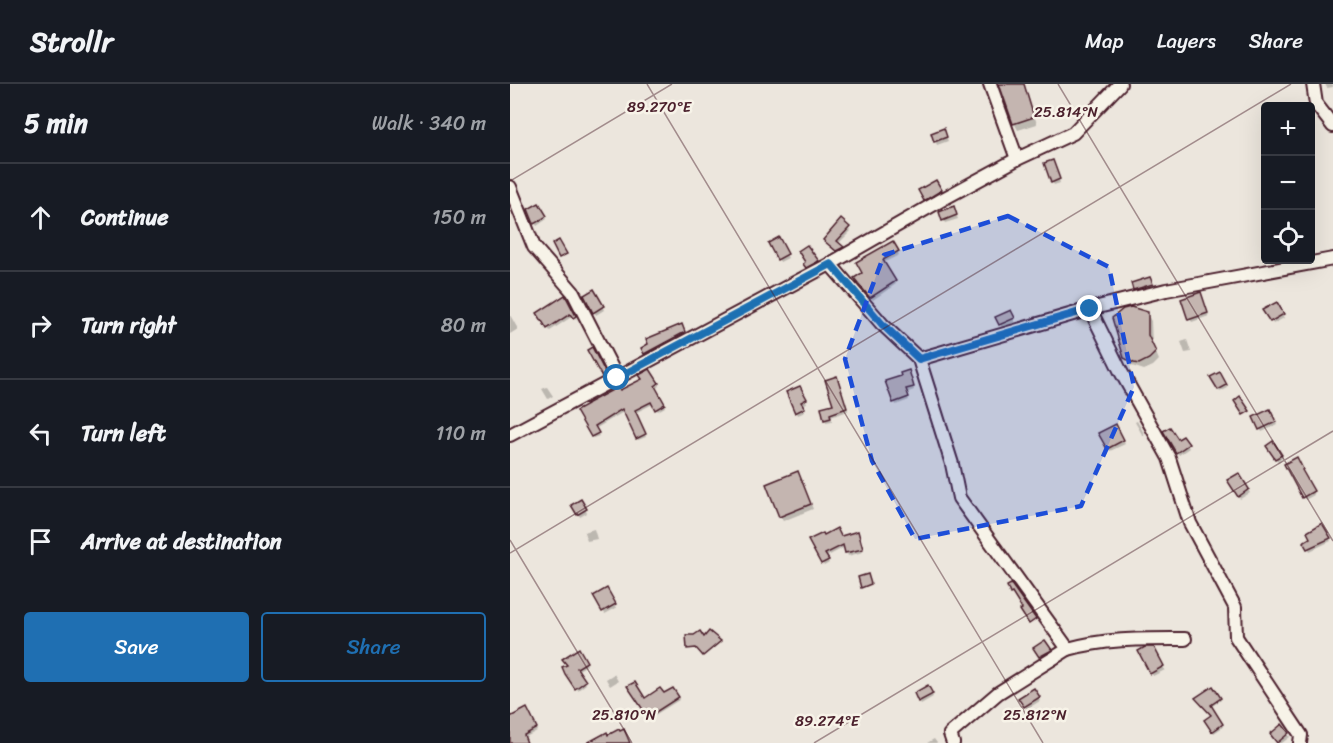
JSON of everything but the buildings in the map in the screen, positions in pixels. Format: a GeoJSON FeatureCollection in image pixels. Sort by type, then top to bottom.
{"type":"FeatureCollection","features":[{"type":"Feature","properties":{"kind":"street"},"geometry":{"type":"LineString","coordinates":[[990,84],[1017,159]]}},
{"type":"Feature","properties":{"kind":"street"},"geometry":{"type":"LineString","coordinates":[[510,435],[831,264],[1017,159],[1073,133],[1120,84]]}},
{"type":"Feature","properties":{"kind":"street"},"geometry":{"type":"LineString","coordinates":[[1313,84],[1316,104],[1333,126]]}},
{"type":"Feature","properties":{"kind":"street"},"geometry":{"type":"LineString","coordinates":[[510,188],[534,247],[573,292],[617,378]]}},
{"type":"Feature","properties":{"kind":"street"},"geometry":{"type":"LineString","coordinates":[[919,359],[1090,309],[1166,290],[1333,259]]}},
{"type":"Feature","properties":{"kind":"street"},"geometry":{"type":"LineString","coordinates":[[831,264],[882,324],[919,359],[952,464],[959,498],[1068,649]]}},
{"type":"Feature","properties":{"kind":"street"},"geometry":{"type":"LineString","coordinates":[[1090,309],[1120,370],[1169,458],[1190,523],[1234,607],[1236,637],[1301,735],[1300,743]]}},
{"type":"Feature","properties":{"kind":"street"},"geometry":{"type":"LineString","coordinates":[[953,743],[950,734],[998,693],[1068,649],[1112,640],[1185,639]]}},
{"type":"Feature","properties":{"kind":"highlighted area"},"geometry":{"type":"Polygon","coordinates":[[[1008,216],[1109,267],[1134,387],[1081,506],[915,539],[872,461],[845,359],[884,255],[1008,216]]]}},
{"type":"Feature","properties":{"kind":"route"},"geometry":{"type":"LineString","coordinates":[[617,378],[831,264],[882,324],[919,359],[1090,309]]}}]}
